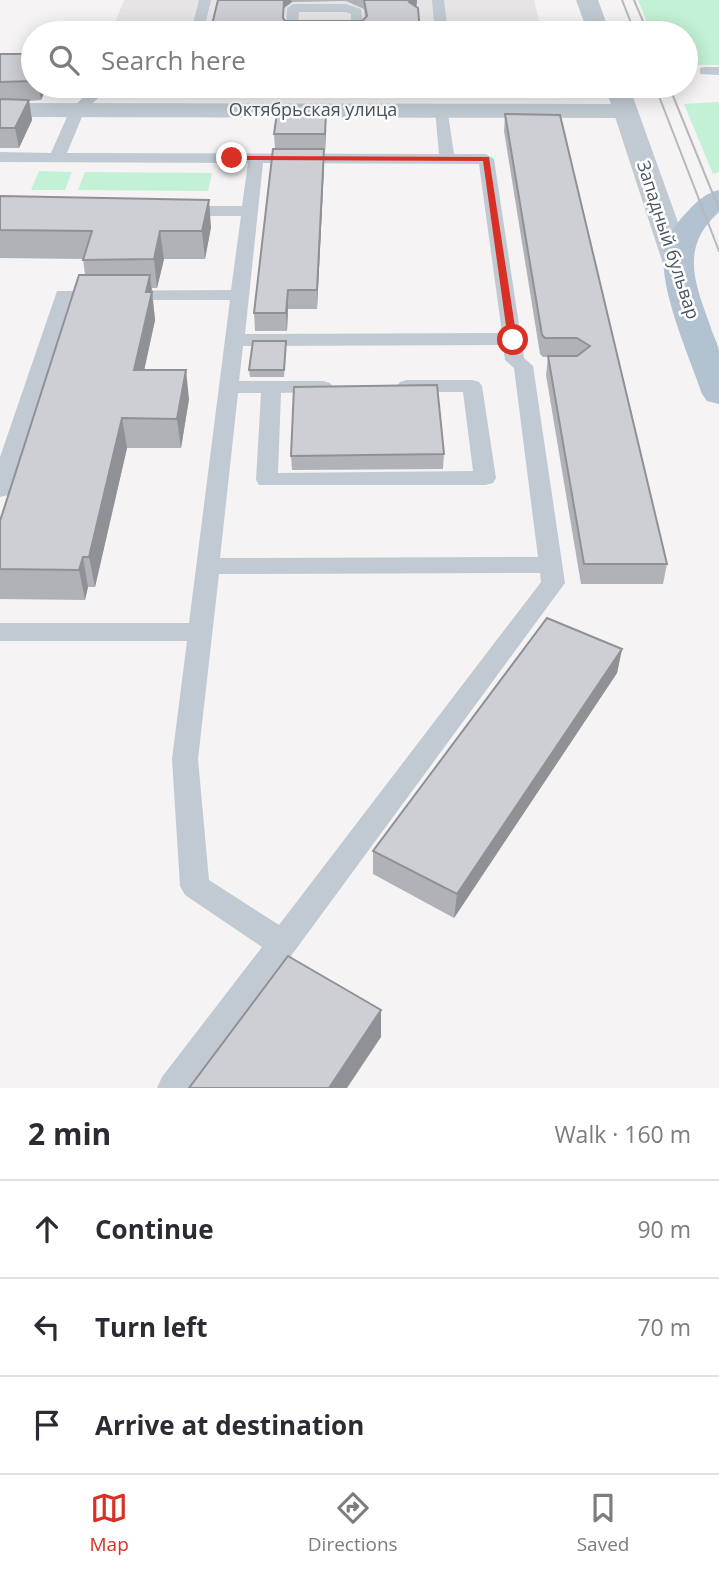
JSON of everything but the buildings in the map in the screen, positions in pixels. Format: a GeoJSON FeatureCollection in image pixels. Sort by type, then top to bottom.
{"type":"FeatureCollection","features":[{"type":"Feature","properties":{"kind":"main road"},"geometry":{"type":"LineString","coordinates":[[678,264],[679,248],[684,236],[704,211],[719,198]]}},
{"type":"Feature","properties":{"kind":"main road","name":"Западный бульвар"},"geometry":{"type":"LineString","coordinates":[[678,264],[683,288],[719,394]]}},
{"type":"Feature","properties":{"kind":"street"},"geometry":{"type":"LineString","coordinates":[[587,0],[595,21]]}},
{"type":"Feature","properties":{"kind":"street","name":"Октябрьская улица"},"geometry":{"type":"LineString","coordinates":[[0,110],[442,110],[621,98]]}},
{"type":"Feature","properties":{"kind":"street","name":"Западный бульвар"},"geometry":{"type":"LineString","coordinates":[[621,98],[678,264]]}},
{"type":"Feature","properties":{"kind":"lane"},"geometry":{"type":"LineString","coordinates":[[200,21],[205,0]]}},
{"type":"Feature","properties":{"kind":"lane"},"geometry":{"type":"LineString","coordinates":[[436,21],[438,0]]}},
{"type":"Feature","properties":{"kind":"lane"},"geometry":{"type":"LineString","coordinates":[[292,21],[293,8],[346,8],[357,12],[357,18],[374,18]]}},
{"type":"Feature","properties":{"kind":"lane"},"geometry":{"type":"LineString","coordinates":[[57,157],[77,110],[90,98]]}},
{"type":"Feature","properties":{"kind":"lane"},"geometry":{"type":"LineString","coordinates":[[442,110],[447,159]]}},
{"type":"Feature","properties":{"kind":"lane"},"geometry":{"type":"LineString","coordinates":[[0,157],[486,159],[515,360],[530,366],[553,583],[174,1088]]}},
{"type":"Feature","properties":{"kind":"lane"},"geometry":{"type":"LineString","coordinates":[[256,158],[185,759],[195,886],[283,944]]}},
{"type":"Feature","properties":{"kind":"lane"},"geometry":{"type":"LineString","coordinates":[[154,211],[249,211]]}},
{"type":"Feature","properties":{"kind":"lane"},"geometry":{"type":"LineString","coordinates":[[0,490],[63,295],[239,295]]}},
{"type":"Feature","properties":{"kind":"lane"},"geometry":{"type":"LineString","coordinates":[[234,341],[513,340]]}},
{"type":"Feature","properties":{"kind":"lane"},"geometry":{"type":"LineString","coordinates":[[271,387],[267,481],[485,478],[472,386],[392,387]]}},
{"type":"Feature","properties":{"kind":"lane"},"geometry":{"type":"LineString","coordinates":[[229,387],[338,387]]}},
{"type":"Feature","properties":{"kind":"lane"},"geometry":{"type":"LineString","coordinates":[[209,566],[551,565]]}},
{"type":"Feature","properties":{"kind":"lane"},"geometry":{"type":"LineString","coordinates":[[0,632],[201,632]]}},
{"type":"Feature","properties":{"kind":"shaded area"},"geometry":{"type":"Polygon","coordinates":[[[124,0],[534,0],[539,21],[116,21],[124,0]]]}},
{"type":"Feature","properties":{"kind":"green space"},"geometry":{"type":"Polygon","coordinates":[[[638,0],[719,0],[719,65],[698,65],[698,21],[646,21],[638,0]]]}},
{"type":"Feature","properties":{"kind":"green space"},"geometry":{"type":"Polygon","coordinates":[[[719,102],[719,172],[713,174],[684,104],[719,102]]]}},
{"type":"Feature","properties":{"kind":"green space"},"geometry":{"type":"Polygon","coordinates":[[[39,171],[72,172],[65,190],[31,190],[39,171]]]}},
{"type":"Feature","properties":{"kind":"green space"},"geometry":{"type":"Polygon","coordinates":[[[85,172],[212,173],[208,191],[78,190],[85,172]]]}},
{"type":"Feature","properties":{"kind":"tram line"},"geometry":{"type":"LineString","coordinates":[[622,0],[630,21]]}},
{"type":"Feature","properties":{"kind":"tram line"},"geometry":{"type":"LineString","coordinates":[[634,0],[643,21]]}},
{"type":"Feature","properties":{"kind":"tram line"},"geometry":{"type":"LineString","coordinates":[[660,98],[719,251]]}},
{"type":"Feature","properties":{"kind":"tram line"},"geometry":{"type":"LineString","coordinates":[[674,98],[719,209]]}},
{"type":"Feature","properties":{"kind":"route"},"geometry":{"type":"LineString","coordinates":[[232,158],[486,159],[513,340]]}}]}
